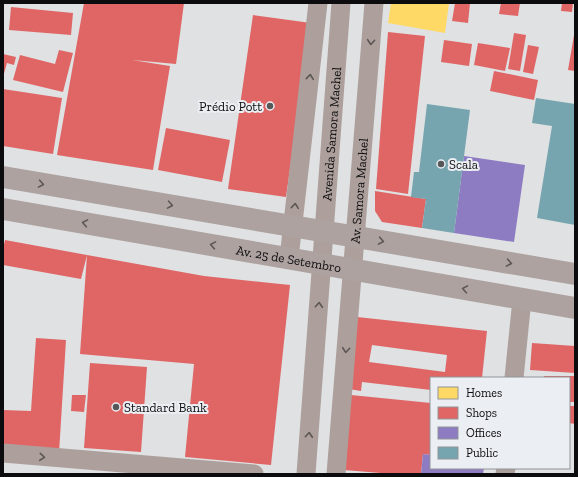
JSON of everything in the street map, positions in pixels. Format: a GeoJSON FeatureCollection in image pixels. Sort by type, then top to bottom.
{"type":"FeatureCollection","features":[{"type":"Feature","properties":{"kind":"main road"},"geometry":{"type":"LineString","coordinates":[[3,177],[575,274]]}},
{"type":"Feature","properties":{"kind":"main road","name":"Av. 25 de Setembro"},"geometry":{"type":"LineString","coordinates":[[3,209],[575,308]]}},
{"type":"Feature","properties":{"kind":"street"},"geometry":{"type":"LineString","coordinates":[[289,258],[318,3]]}},
{"type":"Feature","properties":{"kind":"street","name":"Avenida Samora Machel"},"geometry":{"type":"LineString","coordinates":[[326,265],[341,3]]}},
{"type":"Feature","properties":{"kind":"street","name":"Av. Samora Machel"},"geometry":{"type":"LineString","coordinates":[[329,232],[352,3]]}},
{"type":"Feature","properties":{"kind":"street","name":"Av. Samora Machel"},"geometry":{"type":"LineString","coordinates":[[336,474],[374,3]]}},
{"type":"Feature","properties":{"kind":"street"},"geometry":{"type":"LineString","coordinates":[[306,474],[326,265]]}},
{"type":"Feature","properties":{"kind":"street"},"geometry":{"type":"LineString","coordinates":[[514,377],[522,299]]}},
{"type":"Feature","properties":{"kind":"street"},"geometry":{"type":"LineString","coordinates":[[3,453],[138,469],[254,474]]}},
{"type":"Feature","properties":{"kind":"building: Homes"},"geometry":{"type":"Polygon","coordinates":[[[391,3],[449,3],[445,33],[388,23],[391,3]]]}},
{"type":"Feature","properties":{"kind":"building: Shops"},"geometry":{"type":"Polygon","coordinates":[[[84,3],[184,3],[176,64],[132,60],[170,66],[153,170],[57,155],[84,3]]]}},
{"type":"Feature","properties":{"kind":"building: Shops"},"geometry":{"type":"Polygon","coordinates":[[[455,3],[470,3],[468,23],[452,21],[455,3]]]}},
{"type":"Feature","properties":{"kind":"building: Shops"},"geometry":{"type":"Polygon","coordinates":[[[501,3],[520,3],[518,16],[499,14],[501,3]]]}},
{"type":"Feature","properties":{"kind":"building: Shops"},"geometry":{"type":"Polygon","coordinates":[[[562,3],[573,3],[572,12],[561,11],[562,3]]]}},
{"type":"Feature","properties":{"kind":"building: Shops"},"geometry":{"type":"Polygon","coordinates":[[[11,7],[73,13],[71,35],[9,30],[11,7]]]}},
{"type":"Feature","properties":{"kind":"building: Shops","name":"Prédio Pott"},"geometry":{"type":"Polygon","coordinates":[[[253,15],[311,23],[286,197],[228,189],[253,15]]]}},
{"type":"Feature","properties":{"kind":"building: Shops"},"geometry":{"type":"Polygon","coordinates":[[[388,32],[425,36],[408,194],[376,189],[388,32]]]}},
{"type":"Feature","properties":{"kind":"building: Shops"},"geometry":{"type":"Polygon","coordinates":[[[514,33],[526,35],[520,71],[508,69],[514,33]]]}},
{"type":"Feature","properties":{"kind":"building: Shops"},"geometry":{"type":"Polygon","coordinates":[[[575,35],[575,71],[568,70],[575,35]]]}},
{"type":"Feature","properties":{"kind":"building: Shops"},"geometry":{"type":"Polygon","coordinates":[[[444,40],[472,44],[469,66],[441,62],[444,40]]]}},
{"type":"Feature","properties":{"kind":"building: Shops"},"geometry":{"type":"Polygon","coordinates":[[[478,43],[510,48],[505,71],[474,65],[478,43]]]}},
{"type":"Feature","properties":{"kind":"building: Shops"},"geometry":{"type":"Polygon","coordinates":[[[528,45],[539,47],[533,74],[523,72],[528,45]]]}},
{"type":"Feature","properties":{"kind":"building: Shops"},"geometry":{"type":"Polygon","coordinates":[[[59,50],[73,53],[63,92],[13,80],[20,55],[55,64],[59,50]]]}},
{"type":"Feature","properties":{"kind":"building: Shops"},"geometry":{"type":"Polygon","coordinates":[[[3,54],[16,57],[14,65],[7,63],[3,77],[3,54]]]}},
{"type":"Feature","properties":{"kind":"building: Shops"},"geometry":{"type":"Polygon","coordinates":[[[494,71],[538,80],[534,100],[490,91],[494,71]]]}},
{"type":"Feature","properties":{"kind":"building: Shops"},"geometry":{"type":"Polygon","coordinates":[[[3,89],[62,98],[53,154],[3,146],[3,89]]]}},
{"type":"Feature","properties":{"kind":"building: Shops"},"geometry":{"type":"Polygon","coordinates":[[[166,128],[230,140],[222,182],[158,170],[166,128]]]}},
{"type":"Feature","properties":{"kind":"building: Shops"},"geometry":{"type":"Polygon","coordinates":[[[375,191],[426,199],[422,228],[382,222],[375,211],[375,191]]]}},
{"type":"Feature","properties":{"kind":"building: Shops"},"geometry":{"type":"Polygon","coordinates":[[[5,240],[87,255],[81,279],[3,265],[3,249],[5,240]]]}},
{"type":"Feature","properties":{"kind":"building: Shops"},"geometry":{"type":"Polygon","coordinates":[[[87,255],[204,276],[290,285],[271,465],[185,457],[194,364],[80,354],[87,255]]]}},
{"type":"Feature","properties":{"kind":"building: Shops"},"geometry":{"type":"Polygon","coordinates":[[[357,317],[487,331],[482,377],[430,377],[430,390],[362,382],[361,391],[349,389],[357,317]],[[372,345],[369,362],[445,372],[447,355],[372,345]]]}},
{"type":"Feature","properties":{"kind":"building: Shops"},"geometry":{"type":"Polygon","coordinates":[[[36,338],[66,340],[59,453],[3,450],[3,410],[31,411],[36,338]]]}},
{"type":"Feature","properties":{"kind":"building: Shops"},"geometry":{"type":"Polygon","coordinates":[[[532,343],[575,346],[575,373],[530,370],[532,343]]]}},
{"type":"Feature","properties":{"kind":"building: Shops","name":"Standard Bank"},"geometry":{"type":"Polygon","coordinates":[[[90,363],[147,367],[141,452],[84,448],[90,363]]]}},
{"type":"Feature","properties":{"kind":"building: Shops"},"geometry":{"type":"Polygon","coordinates":[[[575,376],[575,402],[570,402],[570,377],[544,377],[575,376]]]}},
{"type":"Feature","properties":{"kind":"building: Shops"},"geometry":{"type":"Polygon","coordinates":[[[72,395],[86,395],[84,412],[71,411],[72,395]]]}},
{"type":"Feature","properties":{"kind":"building: Shops"},"geometry":{"type":"Polygon","coordinates":[[[351,395],[430,403],[430,455],[423,454],[421,474],[393,474],[344,470],[351,395]]]}},
{"type":"Feature","properties":{"kind":"building: Shops"},"geometry":{"type":"Polygon","coordinates":[[[570,406],[575,406],[575,424],[570,423],[570,406]]]}},
{"type":"Feature","properties":{"kind":"building: Offices"},"geometry":{"type":"Polygon","coordinates":[[[464,156],[525,165],[514,242],[454,233],[464,156]]]}},
{"type":"Feature","properties":{"kind":"building: Offices"},"geometry":{"type":"Polygon","coordinates":[[[423,454],[430,455],[430,469],[484,469],[483,474],[421,474],[423,454]]]}},
{"type":"Feature","properties":{"kind":"building: Public"},"geometry":{"type":"Polygon","coordinates":[[[536,98],[575,104],[575,225],[537,218],[552,126],[532,123],[536,98]]]}},
{"type":"Feature","properties":{"kind":"building: Public","name":"Scala"},"geometry":{"type":"Polygon","coordinates":[[[427,104],[470,110],[454,233],[422,228],[426,199],[411,197],[414,172],[419,172],[427,104]]]}},
{"type":"Feature","properties":{"kind":"place","name":"Prédio Pott"},"geometry":{"type":"Point","coordinates":[270,106]}},
{"type":"Feature","properties":{"kind":"place","name":"Scala"},"geometry":{"type":"Point","coordinates":[441,164]}},
{"type":"Feature","properties":{"kind":"place","name":"Standard Bank"},"geometry":{"type":"Point","coordinates":[116,407]}}]}
